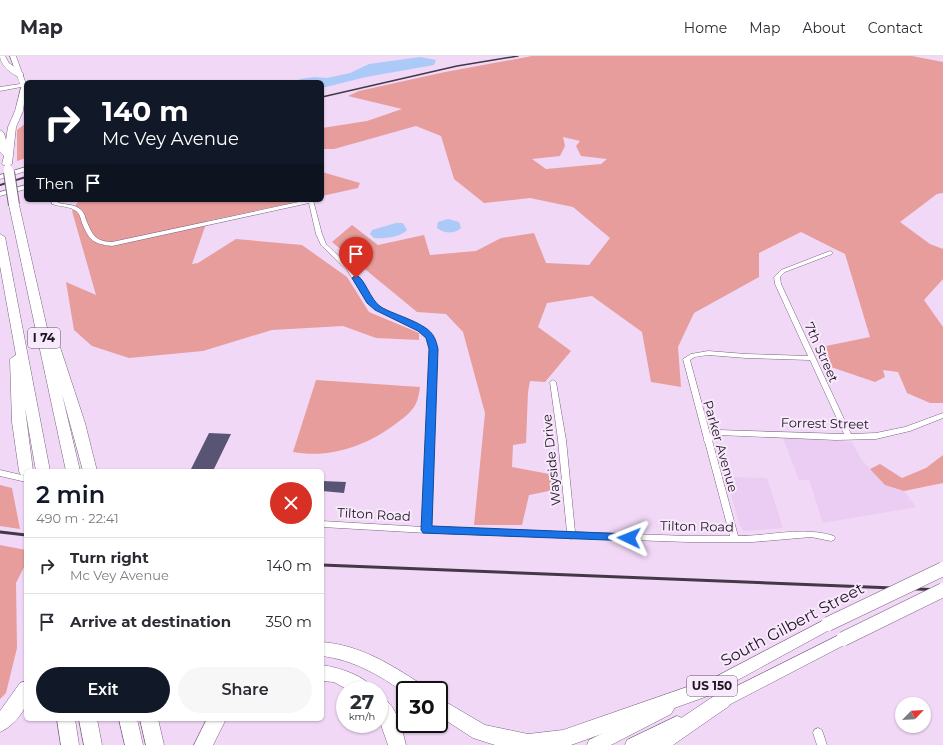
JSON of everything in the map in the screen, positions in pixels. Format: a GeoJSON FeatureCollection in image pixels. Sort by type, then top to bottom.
{"type":"FeatureCollection","features":[{"type":"Feature","properties":{"kind":"highway"},"geometry":{"type":"LineString","coordinates":[[1,56],[6,64],[20,74]]}},
{"type":"Feature","properties":{"kind":"highway"},"geometry":{"type":"LineString","coordinates":[[7,167],[12,127],[19,111],[24,93]]}},
{"type":"Feature","properties":{"kind":"highway","name":"I 74"},"geometry":{"type":"LineString","coordinates":[[0,132],[14,205],[73,469]]}},
{"type":"Feature","properties":{"kind":"highway","name":"I 74"},"geometry":{"type":"LineString","coordinates":[[0,237],[43,469]]}},
{"type":"Feature","properties":{"kind":"highway"},"geometry":{"type":"LineString","coordinates":[[29,269],[78,423],[90,469]]}},
{"type":"Feature","properties":{"kind":"highway"},"geometry":{"type":"LineString","coordinates":[[17,326],[16,358],[19,422],[26,469]]}},
{"type":"Feature","properties":{"kind":"highway"},"geometry":{"type":"LineString","coordinates":[[324,649],[355,655],[386,670],[402,681]]}},
{"type":"Feature","properties":{"kind":"highway"},"geometry":{"type":"LineString","coordinates":[[324,673],[337,675],[348,681]]}},
{"type":"Feature","properties":{"kind":"highway"},"geometry":{"type":"LineString","coordinates":[[0,723],[9,714],[24,691]]}},
{"type":"Feature","properties":{"kind":"highway"},"geometry":{"type":"LineString","coordinates":[[448,712],[480,732],[504,739],[528,743],[563,739],[718,693]]}},
{"type":"Feature","properties":{"kind":"highway"},"geometry":{"type":"LineString","coordinates":[[657,745],[718,693]]}},
{"type":"Feature","properties":{"kind":"highway"},"geometry":{"type":"LineString","coordinates":[[388,717],[395,732],[397,745]]}},
{"type":"Feature","properties":{"kind":"highway"},"geometry":{"type":"LineString","coordinates":[[66,721],[70,745]]}},
{"type":"Feature","properties":{"kind":"highway"},"geometry":{"type":"LineString","coordinates":[[88,721],[93,745]]}},
{"type":"Feature","properties":{"kind":"highway"},"geometry":{"type":"LineString","coordinates":[[128,721],[134,745]]}},
{"type":"Feature","properties":{"kind":"highway"},"geometry":{"type":"LineString","coordinates":[[149,721],[155,745]]}},
{"type":"Feature","properties":{"kind":"highway"},"geometry":{"type":"LineString","coordinates":[[203,745],[216,721]]}},
{"type":"Feature","properties":{"kind":"main road","name":"South Gilbert Street"},"geometry":{"type":"LineString","coordinates":[[633,745],[828,624],[943,569]]}},
{"type":"Feature","properties":{"kind":"main road","name":"South Gilbert Street"},"geometry":{"type":"LineString","coordinates":[[595,745],[843,639],[943,590]]}},
{"type":"Feature","properties":{"kind":"street"},"geometry":{"type":"LineString","coordinates":[[14,56],[24,86]]}},
{"type":"Feature","properties":{"kind":"street"},"geometry":{"type":"LineString","coordinates":[[0,89],[24,89]]}},
{"type":"Feature","properties":{"kind":"street"},"geometry":{"type":"LineString","coordinates":[[0,177],[24,170]]}},
{"type":"Feature","properties":{"kind":"street"},"geometry":{"type":"LineString","coordinates":[[0,194],[24,188]]}},
{"type":"Feature","properties":{"kind":"street"},"geometry":{"type":"LineString","coordinates":[[54,202],[81,212],[91,239],[99,244],[112,244],[306,202]]}},
{"type":"Feature","properties":{"kind":"street"},"geometry":{"type":"LineString","coordinates":[[311,202],[319,234],[324,246],[350,269],[370,302],[378,308],[421,329],[430,336],[434,349],[427,530]]}},
{"type":"Feature","properties":{"kind":"street","name":"7th Street"},"geometry":{"type":"LineString","coordinates":[[830,253],[783,271],[777,277],[778,284],[849,437]]}},
{"type":"Feature","properties":{"kind":"street","name":"Parker Avenue"},"geometry":{"type":"LineString","coordinates":[[735,539],[706,440],[686,359],[693,355],[704,353],[812,358]]}},
{"type":"Feature","properties":{"kind":"street","name":"Wayside Drive"},"geometry":{"type":"LineString","coordinates":[[553,382],[562,440],[571,536]]}},
{"type":"Feature","properties":{"kind":"street","name":"Forrest Street"},"geometry":{"type":"LineString","coordinates":[[706,440],[718,432],[849,437],[876,436],[904,430],[943,415]]}},
{"type":"Feature","properties":{"kind":"street"},"geometry":{"type":"LineString","coordinates":[[0,473],[24,479]]}},
{"type":"Feature","properties":{"kind":"street","name":"Tilton Road"},"geometry":{"type":"LineString","coordinates":[[324,524],[571,536],[753,539],[811,534],[831,538]]}},
{"type":"Feature","properties":{"kind":"street"},"geometry":{"type":"LineString","coordinates":[[818,733],[822,745]]}},
{"type":"Feature","properties":{"kind":"shaded area"},"geometry":{"type":"Polygon","coordinates":[[[532,56],[912,56],[943,62],[943,193],[937,194],[900,222],[930,244],[943,249],[943,279],[924,300],[943,327],[943,403],[930,403],[907,393],[898,372],[883,370],[885,377],[875,382],[831,367],[826,346],[870,337],[845,254],[801,232],[759,253],[759,277],[694,313],[678,347],[681,387],[651,382],[642,332],[592,296],[547,303],[538,327],[571,351],[545,382],[530,381],[528,392],[526,443],[513,445],[512,467],[549,474],[554,490],[529,495],[522,525],[474,525],[485,413],[463,332],[446,314],[417,312],[332,242],[352,225],[378,245],[424,235],[430,255],[476,251],[501,238],[534,233],[546,263],[589,265],[610,238],[573,207],[530,198],[484,203],[454,179],[441,136],[416,126],[334,149],[324,149],[324,128],[367,121],[402,109],[348,96],[359,91],[445,72],[532,56]],[[563,137],[565,146],[560,156],[532,159],[546,169],[601,164],[607,159],[581,156],[576,146],[580,141],[563,137]]]}},
{"type":"Feature","properties":{"kind":"shaded area"},"geometry":{"type":"Polygon","coordinates":[[[24,125],[24,159],[17,161],[17,130],[24,125]]]}},
{"type":"Feature","properties":{"kind":"shaded area"},"geometry":{"type":"Polygon","coordinates":[[[324,173],[360,183],[358,188],[324,196],[324,173]]]}},
{"type":"Feature","properties":{"kind":"shaded area"},"geometry":{"type":"Polygon","coordinates":[[[78,202],[296,202],[207,221],[192,264],[198,263],[236,239],[302,245],[347,277],[369,312],[419,333],[419,340],[376,338],[343,326],[272,330],[203,351],[129,358],[92,346],[74,330],[66,282],[96,295],[72,211],[78,202]]]}},
{"type":"Feature","properties":{"kind":"shaded area"},"geometry":{"type":"Polygon","coordinates":[[[316,380],[420,387],[419,395],[411,411],[387,430],[375,437],[335,452],[307,454],[293,452],[316,380]]]}},
{"type":"Feature","properties":{"kind":"shaded area"},"geometry":{"type":"Polygon","coordinates":[[[783,438],[852,442],[861,459],[885,485],[904,491],[916,507],[823,523],[809,480],[799,480],[783,438]]]}},
{"type":"Feature","properties":{"kind":"shaded area"},"geometry":{"type":"Polygon","coordinates":[[[943,455],[943,483],[904,491],[885,485],[870,469],[880,464],[902,478],[926,468],[943,455]]]}},
{"type":"Feature","properties":{"kind":"shaded area"},"geometry":{"type":"Polygon","coordinates":[[[726,477],[767,478],[783,528],[744,531],[740,526],[726,477]]]}},
{"type":"Feature","properties":{"kind":"shaded area"},"geometry":{"type":"Polygon","coordinates":[[[0,485],[12,488],[20,529],[0,526],[0,485]]]}},
{"type":"Feature","properties":{"kind":"shaded area"},"geometry":{"type":"Polygon","coordinates":[[[0,545],[24,550],[24,567],[16,583],[17,648],[6,693],[0,699],[0,545]]]}},
{"type":"Feature","properties":{"kind":"water"},"geometry":{"type":"Polygon","coordinates":[[[420,57],[436,60],[434,65],[366,77],[324,88],[324,80],[299,80],[314,77],[327,78],[350,73],[369,64],[420,57]]]}},
{"type":"Feature","properties":{"kind":"water"},"geometry":{"type":"Polygon","coordinates":[[[448,219],[459,222],[461,228],[449,232],[437,228],[438,222],[448,219]]]}},
{"type":"Feature","properties":{"kind":"water"},"geometry":{"type":"Polygon","coordinates":[[[396,223],[403,223],[407,230],[397,236],[387,238],[374,238],[370,234],[372,230],[396,223]]]}},
{"type":"Feature","properties":{"kind":"building"},"geometry":{"type":"Polygon","coordinates":[[[209,433],[231,434],[214,469],[191,469],[209,433]]]}},
{"type":"Feature","properties":{"kind":"building"},"geometry":{"type":"Polygon","coordinates":[[[324,481],[346,482],[344,493],[324,491],[324,481]]]}},
{"type":"Feature","properties":{"kind":"railway"},"geometry":{"type":"LineString","coordinates":[[324,97],[457,66],[518,56]]}},
{"type":"Feature","properties":{"kind":"railway"},"geometry":{"type":"LineString","coordinates":[[0,185],[24,178]]}},
{"type":"Feature","properties":{"kind":"railway"},"geometry":{"type":"LineString","coordinates":[[0,532],[24,535]]}},
{"type":"Feature","properties":{"kind":"railway"},"geometry":{"type":"LineString","coordinates":[[324,565],[943,590]]}},
{"type":"Feature","properties":{"kind":"route"},"geometry":{"type":"LineString","coordinates":[[356,278],[370,302],[378,308],[421,329],[430,336],[434,349],[427,530],[629,538]]}}]}
